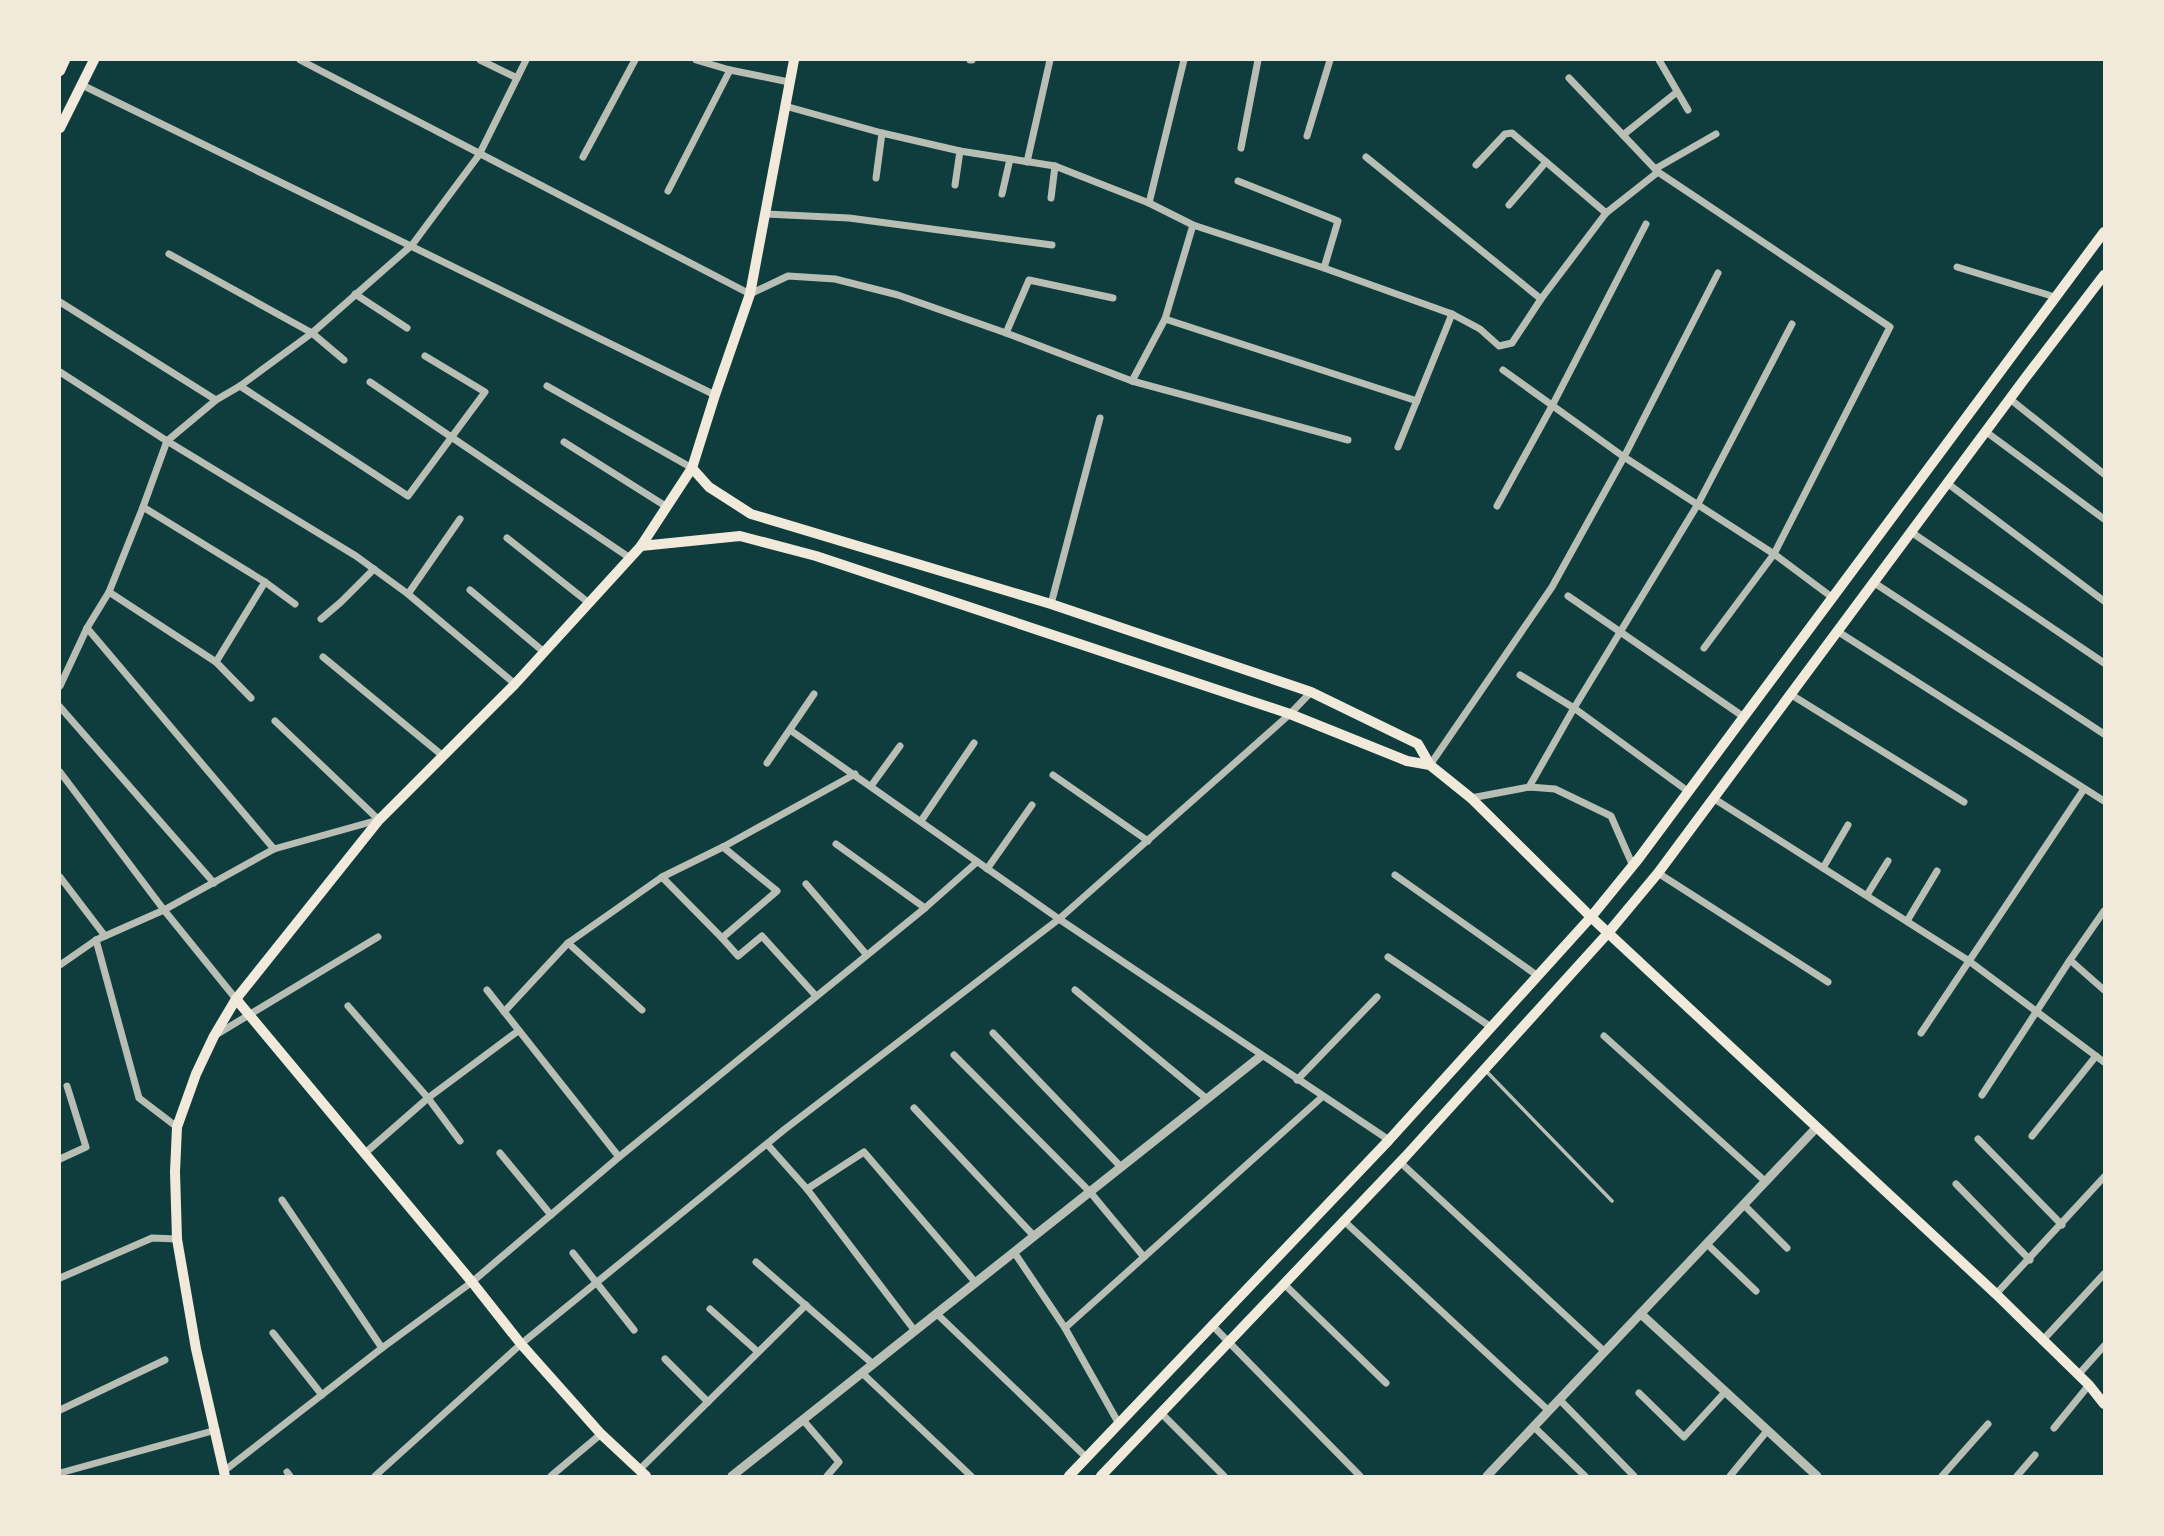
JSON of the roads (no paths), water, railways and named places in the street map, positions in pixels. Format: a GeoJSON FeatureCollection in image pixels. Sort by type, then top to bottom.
{"type":"FeatureCollection","features":[{"type":"Feature","properties":{"kind":"main road"},"geometry":{"type":"LineString","coordinates":[[60,71],[65,60]]}},
{"type":"Feature","properties":{"kind":"main road"},"geometry":{"type":"LineString","coordinates":[[60,128],[94,60]]}},
{"type":"Feature","properties":{"kind":"main road"},"geometry":{"type":"LineString","coordinates":[[225,1474],[196,1349],[177,1239],[177,1127],[196,1074],[236,999],[379,820],[515,684],[641,546],[692,468],[750,294],[794,60]]}},
{"type":"Feature","properties":{"kind":"main road"},"geometry":{"type":"LineString","coordinates":[[1069,1476],[1389,1140],[1591,917],[1689,792],[2105,232]]}},
{"type":"Feature","properties":{"kind":"main road"},"geometry":{"type":"LineString","coordinates":[[1101,1476],[1400,1162],[1608,933],[1658,873],[1985,431],[2105,275]]}},
{"type":"Feature","properties":{"kind":"main road"},"geometry":{"type":"LineString","coordinates":[[692,468],[709,487],[751,514],[1051,604],[1311,692],[1418,744],[1430,765],[1471,798],[1591,917],[1996,1294],[2105,1404]]}},
{"type":"Feature","properties":{"kind":"main road"},"geometry":{"type":"LineString","coordinates":[[641,546],[740,536],[817,556],[1290,714],[1407,761],[1430,765]]}},
{"type":"Feature","properties":{"kind":"main road"},"geometry":{"type":"LineString","coordinates":[[236,999],[521,1344],[601,1434],[642,1473]]}},
{"type":"Feature","properties":{"kind":"street"},"geometry":{"type":"LineString","coordinates":[[300,60],[750,294],[788,276],[835,279],[898,295],[1006,332],[1132,381],[1348,440]]}},
{"type":"Feature","properties":{"kind":"street"},"geometry":{"type":"LineString","coordinates":[[480,60],[517,78]]}},
{"type":"Feature","properties":{"kind":"street"},"geometry":{"type":"LineString","coordinates":[[60,686],[87,628],[109,592],[167,441],[216,400],[240,386],[312,333],[412,245],[480,155],[526,60]]}},
{"type":"Feature","properties":{"kind":"street"},"geometry":{"type":"LineString","coordinates":[[583,157],[635,60]]}},
{"type":"Feature","properties":{"kind":"street"},"geometry":{"type":"LineString","coordinates":[[696,60],[789,82]]}},
{"type":"Feature","properties":{"kind":"street"},"geometry":{"type":"LineString","coordinates":[[1027,162],[1050,60]]}},
{"type":"Feature","properties":{"kind":"street"},"geometry":{"type":"LineString","coordinates":[[1149,203],[1184,60]]}},
{"type":"Feature","properties":{"kind":"street"},"geometry":{"type":"LineString","coordinates":[[1241,148],[1258,60]]}},
{"type":"Feature","properties":{"kind":"street"},"geometry":{"type":"LineString","coordinates":[[1307,136],[1330,60]]}},
{"type":"Feature","properties":{"kind":"street"},"geometry":{"type":"LineString","coordinates":[[1658,60],[1688,110]]}},
{"type":"Feature","properties":{"kind":"street"},"geometry":{"type":"LineString","coordinates":[[668,191],[730,69]]}},
{"type":"Feature","properties":{"kind":"street"},"geometry":{"type":"LineString","coordinates":[[1569,78],[1656,170],[1890,327],[1774,554],[1704,648]]}},
{"type":"Feature","properties":{"kind":"street"},"geometry":{"type":"LineString","coordinates":[[82,85],[715,395]]}},
{"type":"Feature","properties":{"kind":"street"},"geometry":{"type":"LineString","coordinates":[[1623,135],[1677,92]]}},
{"type":"Feature","properties":{"kind":"street"},"geometry":{"type":"LineString","coordinates":[[785,106],[882,133],[1055,166],[1149,203],[1193,225],[1325,268],[1452,314],[1480,329],[1499,346],[1509,344],[1606,213],[1656,170],[1716,134]]}},
{"type":"Feature","properties":{"kind":"street"},"geometry":{"type":"LineString","coordinates":[[876,178],[882,133]]}},
{"type":"Feature","properties":{"kind":"street"},"geometry":{"type":"LineString","coordinates":[[1476,164],[1505,134],[1512,133],[1606,213]]}},
{"type":"Feature","properties":{"kind":"street"},"geometry":{"type":"LineString","coordinates":[[955,185],[960,150]]}},
{"type":"Feature","properties":{"kind":"street"},"geometry":{"type":"LineString","coordinates":[[1366,156],[1541,299]]}},
{"type":"Feature","properties":{"kind":"street"},"geometry":{"type":"LineString","coordinates":[[1002,194],[1010,159]]}},
{"type":"Feature","properties":{"kind":"street"},"geometry":{"type":"LineString","coordinates":[[1509,205],[1546,162]]}},
{"type":"Feature","properties":{"kind":"street"},"geometry":{"type":"LineString","coordinates":[[1051,198],[1055,166]]}},
{"type":"Feature","properties":{"kind":"street"},"geometry":{"type":"LineString","coordinates":[[1238,181],[1338,220],[1325,268]]}},
{"type":"Feature","properties":{"kind":"street"},"geometry":{"type":"LineString","coordinates":[[766,214],[849,218],[1052,245]]}},
{"type":"Feature","properties":{"kind":"street"},"geometry":{"type":"LineString","coordinates":[[1497,506],[1646,224]]}},
{"type":"Feature","properties":{"kind":"street"},"geometry":{"type":"LineString","coordinates":[[1132,381],[1165,319],[1193,225]]}},
{"type":"Feature","properties":{"kind":"street"},"geometry":{"type":"LineString","coordinates":[[169,254],[312,333],[344,360]]}},
{"type":"Feature","properties":{"kind":"street"},"geometry":{"type":"LineString","coordinates":[[1957,267],[2056,297]]}},
{"type":"Feature","properties":{"kind":"street"},"geometry":{"type":"LineString","coordinates":[[1430,765],[1552,587],[1624,457],[1718,273]]}},
{"type":"Feature","properties":{"kind":"street"},"geometry":{"type":"LineString","coordinates":[[1006,332],[1030,280],[1113,299]]}},
{"type":"Feature","properties":{"kind":"street"},"geometry":{"type":"LineString","coordinates":[[355,294],[407,328]]}},
{"type":"Feature","properties":{"kind":"street"},"geometry":{"type":"LineString","coordinates":[[60,302],[216,400]]}},
{"type":"Feature","properties":{"kind":"street"},"geometry":{"type":"LineString","coordinates":[[1398,447],[1452,314]]}},
{"type":"Feature","properties":{"kind":"street"},"geometry":{"type":"LineString","coordinates":[[1165,319],[1416,401]]}},
{"type":"Feature","properties":{"kind":"street"},"geometry":{"type":"LineString","coordinates":[[1529,787],[1698,504],[1792,324]]}},
{"type":"Feature","properties":{"kind":"street"},"geometry":{"type":"LineString","coordinates":[[240,386],[408,496],[485,391],[425,356]]}},
{"type":"Feature","properties":{"kind":"street"},"geometry":{"type":"LineString","coordinates":[[1503,370],[1624,457],[1774,554],[1833,598]]}},
{"type":"Feature","properties":{"kind":"street"},"geometry":{"type":"LineString","coordinates":[[60,372],[374,569],[408,594],[515,684]]}},
{"type":"Feature","properties":{"kind":"street"},"geometry":{"type":"LineString","coordinates":[[370,383],[630,558]]}},
{"type":"Feature","properties":{"kind":"street"},"geometry":{"type":"LineString","coordinates":[[547,386],[692,468]]}},
{"type":"Feature","properties":{"kind":"street"},"geometry":{"type":"LineString","coordinates":[[2010,399],[2105,474]]}},
{"type":"Feature","properties":{"kind":"street"},"geometry":{"type":"LineString","coordinates":[[1051,604],[1100,418]]}},
{"type":"Feature","properties":{"kind":"street"},"geometry":{"type":"LineString","coordinates":[[1985,431],[2105,519]]}},
{"type":"Feature","properties":{"kind":"street"},"geometry":{"type":"LineString","coordinates":[[564,442],[667,507]]}},
{"type":"Feature","properties":{"kind":"street"},"geometry":{"type":"LineString","coordinates":[[1947,483],[2105,601]]}},
{"type":"Feature","properties":{"kind":"street"},"geometry":{"type":"LineString","coordinates":[[143,507],[265,582],[295,604]]}},
{"type":"Feature","properties":{"kind":"street"},"geometry":{"type":"LineString","coordinates":[[408,594],[460,519]]}},
{"type":"Feature","properties":{"kind":"street"},"geometry":{"type":"LineString","coordinates":[[1911,532],[2105,663]]}},
{"type":"Feature","properties":{"kind":"street"},"geometry":{"type":"LineString","coordinates":[[507,538],[589,603]]}},
{"type":"Feature","properties":{"kind":"street"},"geometry":{"type":"LineString","coordinates":[[321,619],[374,569]]}},
{"type":"Feature","properties":{"kind":"street"},"geometry":{"type":"LineString","coordinates":[[216,662],[265,582]]}},
{"type":"Feature","properties":{"kind":"street"},"geometry":{"type":"LineString","coordinates":[[1873,582],[2105,734]]}},
{"type":"Feature","properties":{"kind":"street"},"geometry":{"type":"LineString","coordinates":[[471,590],[544,652]]}},
{"type":"Feature","properties":{"kind":"street"},"geometry":{"type":"LineString","coordinates":[[109,592],[216,662],[251,698]]}},
{"type":"Feature","properties":{"kind":"street"},"geometry":{"type":"LineString","coordinates":[[1568,596],[1745,717]]}},
{"type":"Feature","properties":{"kind":"street"},"geometry":{"type":"LineString","coordinates":[[87,628],[274,849]]}},
{"type":"Feature","properties":{"kind":"street"},"geometry":{"type":"LineString","coordinates":[[1837,631],[2105,801]]}},
{"type":"Feature","properties":{"kind":"street"},"geometry":{"type":"LineString","coordinates":[[323,657],[443,756]]}},
{"type":"Feature","properties":{"kind":"street"},"geometry":{"type":"LineString","coordinates":[[1520,675],[1574,708],[1689,792]]}},
{"type":"Feature","properties":{"kind":"street"},"geometry":{"type":"LineString","coordinates":[[375,1476],[521,1344],[767,1144],[1059,919],[1290,714],[1311,692]]}},
{"type":"Feature","properties":{"kind":"street"},"geometry":{"type":"LineString","coordinates":[[767,763],[814,694]]}},
{"type":"Feature","properties":{"kind":"street"},"geometry":{"type":"LineString","coordinates":[[1790,694],[1964,802]]}},
{"type":"Feature","properties":{"kind":"street"},"geometry":{"type":"LineString","coordinates":[[60,707],[214,884]]}},
{"type":"Feature","properties":{"kind":"street"},"geometry":{"type":"LineString","coordinates":[[275,721],[379,820]]}},
{"type":"Feature","properties":{"kind":"street"},"geometry":{"type":"LineString","coordinates":[[790,730],[1059,919],[1389,1140]]}},
{"type":"Feature","properties":{"kind":"street"},"geometry":{"type":"LineString","coordinates":[[921,821],[974,743]]}},
{"type":"Feature","properties":{"kind":"street"},"geometry":{"type":"LineString","coordinates":[[871,786],[900,746]]}},
{"type":"Feature","properties":{"kind":"street"},"geometry":{"type":"LineString","coordinates":[[60,772],[164,910],[236,999]]}},
{"type":"Feature","properties":{"kind":"street"},"geometry":{"type":"LineString","coordinates":[[504,1012],[568,943],[662,877],[855,775]]}},
{"type":"Feature","properties":{"kind":"street"},"geometry":{"type":"LineString","coordinates":[[1053,775],[1148,841]]}},
{"type":"Feature","properties":{"kind":"street"},"geometry":{"type":"LineString","coordinates":[[1471,798],[1529,787],[1555,789],[1611,816],[1633,866]]}},
{"type":"Feature","properties":{"kind":"street"},"geometry":{"type":"LineString","coordinates":[[1921,1033],[2084,789]]}},
{"type":"Feature","properties":{"kind":"street"},"geometry":{"type":"LineString","coordinates":[[1713,798],[1969,961],[2105,1062]]}},
{"type":"Feature","properties":{"kind":"street"},"geometry":{"type":"LineString","coordinates":[[987,869],[1032,805]]}},
{"type":"Feature","properties":{"kind":"street"},"geometry":{"type":"LineString","coordinates":[[60,965],[96,940],[164,910],[274,849],[379,820]]}},
{"type":"Feature","properties":{"kind":"street"},"geometry":{"type":"LineString","coordinates":[[1823,868],[1849,825]]}},
{"type":"Feature","properties":{"kind":"street"},"geometry":{"type":"LineString","coordinates":[[836,844],[925,908]]}},
{"type":"Feature","properties":{"kind":"street"},"geometry":{"type":"LineString","coordinates":[[722,938],[777,891],[723,847]]}},
{"type":"Feature","properties":{"kind":"street"},"geometry":{"type":"LineString","coordinates":[[1867,895],[1888,861]]}},
{"type":"Feature","properties":{"kind":"street"},"geometry":{"type":"LineString","coordinates":[[225,1474],[382,1348],[472,1282],[619,1157],[978,862]]}},
{"type":"Feature","properties":{"kind":"street"},"geometry":{"type":"LineString","coordinates":[[1907,921],[1937,872]]}},
{"type":"Feature","properties":{"kind":"street"},"geometry":{"type":"LineString","coordinates":[[1658,873],[1828,982]]}},
{"type":"Feature","properties":{"kind":"street"},"geometry":{"type":"LineString","coordinates":[[1395,875],[1538,976]]}},
{"type":"Feature","properties":{"kind":"street"},"geometry":{"type":"LineString","coordinates":[[60,877],[105,936]]}},
{"type":"Feature","properties":{"kind":"street"},"geometry":{"type":"LineString","coordinates":[[662,877],[738,956],[762,936],[816,996]]}},
{"type":"Feature","properties":{"kind":"street"},"geometry":{"type":"LineString","coordinates":[[806,884],[866,954]]}},
{"type":"Feature","properties":{"kind":"street"},"geometry":{"type":"LineString","coordinates":[[1982,1095],[2105,911]]}},
{"type":"Feature","properties":{"kind":"street"},"geometry":{"type":"LineString","coordinates":[[2097,922],[2105,928]]}},
{"type":"Feature","properties":{"kind":"street"},"geometry":{"type":"LineString","coordinates":[[214,1037],[378,937]]}},
{"type":"Feature","properties":{"kind":"street"},"geometry":{"type":"LineString","coordinates":[[96,940],[139,1098],[177,1127]]}},
{"type":"Feature","properties":{"kind":"street"},"geometry":{"type":"LineString","coordinates":[[568,943],[642,1010]]}},
{"type":"Feature","properties":{"kind":"street"},"geometry":{"type":"LineString","coordinates":[[1388,957],[1491,1027]]}},
{"type":"Feature","properties":{"kind":"street"},"geometry":{"type":"LineString","coordinates":[[2070,960],[2105,990]]}},
{"type":"Feature","properties":{"kind":"street"},"geometry":{"type":"LineString","coordinates":[[487,990],[619,1157]]}},
{"type":"Feature","properties":{"kind":"street"},"geometry":{"type":"LineString","coordinates":[[1075,990],[1207,1099]]}},
{"type":"Feature","properties":{"kind":"street"},"geometry":{"type":"LineString","coordinates":[[1297,1080],[1377,996]]}},
{"type":"Feature","properties":{"kind":"street"},"geometry":{"type":"LineString","coordinates":[[348,1006],[428,1098],[460,1141]]}},
{"type":"Feature","properties":{"kind":"street"},"geometry":{"type":"LineString","coordinates":[[364,1154],[428,1098],[518,1031]]}},
{"type":"Feature","properties":{"kind":"street"},"geometry":{"type":"LineString","coordinates":[[993,1033],[1121,1167]]}},
{"type":"Feature","properties":{"kind":"street"},"geometry":{"type":"LineString","coordinates":[[1604,1036],[1766,1182]]}},
{"type":"Feature","properties":{"kind":"street"},"geometry":{"type":"LineString","coordinates":[[954,1055],[1090,1192],[1144,1257]]}},
{"type":"Feature","properties":{"kind":"street"},"geometry":{"type":"LineString","coordinates":[[732,1476],[1261,1056]]}},
{"type":"Feature","properties":{"kind":"street"},"geometry":{"type":"LineString","coordinates":[[2032,1136],[2096,1056]]}},
{"type":"Feature","properties":{"kind":"street"},"geometry":{"type":"LineString","coordinates":[[60,1159],[86,1147],[67,1086]]}},
{"type":"Feature","properties":{"kind":"street"},"geometry":{"type":"LineString","coordinates":[[1065,1328],[1322,1097]]}},
{"type":"Feature","properties":{"kind":"street"},"geometry":{"type":"LineString","coordinates":[[914,1108],[1034,1236]]}},
{"type":"Feature","properties":{"kind":"street"},"geometry":{"type":"LineString","coordinates":[[1490,1476],[1817,1127]]}},
{"type":"Feature","properties":{"kind":"street"},"geometry":{"type":"LineString","coordinates":[[1978,1139],[2062,1225]]}},
{"type":"Feature","properties":{"kind":"street"},"geometry":{"type":"LineString","coordinates":[[767,1144],[807,1189],[915,1331]]}},
{"type":"Feature","properties":{"kind":"street"},"geometry":{"type":"LineString","coordinates":[[807,1189],[864,1152],[976,1283]]}},
{"type":"Feature","properties":{"kind":"street"},"geometry":{"type":"LineString","coordinates":[[500,1153],[551,1215]]}},
{"type":"Feature","properties":{"kind":"street"},"geometry":{"type":"LineString","coordinates":[[1400,1162],[1605,1352]]}},
{"type":"Feature","properties":{"kind":"street"},"geometry":{"type":"LineString","coordinates":[[1996,1294],[2105,1177]]}},
{"type":"Feature","properties":{"kind":"street"},"geometry":{"type":"LineString","coordinates":[[1956,1184],[2030,1260]]}},
{"type":"Feature","properties":{"kind":"street"},"geometry":{"type":"LineString","coordinates":[[282,1200],[382,1348]]}},
{"type":"Feature","properties":{"kind":"street"},"geometry":{"type":"LineString","coordinates":[[1744,1205],[1787,1248]]}},
{"type":"Feature","properties":{"kind":"street"},"geometry":{"type":"LineString","coordinates":[[1343,1222],[1549,1411]]}},
{"type":"Feature","properties":{"kind":"street"},"geometry":{"type":"LineString","coordinates":[[60,1278],[152,1238],[177,1239]]}},
{"type":"Feature","properties":{"kind":"street"},"geometry":{"type":"LineString","coordinates":[[1707,1244],[1756,1291]]}},
{"type":"Feature","properties":{"kind":"street"},"geometry":{"type":"LineString","coordinates":[[1014,1252],[1065,1328],[1119,1424]]}},
{"type":"Feature","properties":{"kind":"street"},"geometry":{"type":"LineString","coordinates":[[573,1253],[634,1330]]}},
{"type":"Feature","properties":{"kind":"street"},"geometry":{"type":"LineString","coordinates":[[756,1262],[873,1364]]}},
{"type":"Feature","properties":{"kind":"street"},"geometry":{"type":"LineString","coordinates":[[2042,1341],[2105,1274]]}},
{"type":"Feature","properties":{"kind":"street"},"geometry":{"type":"LineString","coordinates":[[1284,1284],[1386,1383]]}},
{"type":"Feature","properties":{"kind":"street"},"geometry":{"type":"LineString","coordinates":[[642,1473],[708,1402],[806,1305]]}},
{"type":"Feature","properties":{"kind":"street"},"geometry":{"type":"LineString","coordinates":[[710,1310],[758,1352]]}},
{"type":"Feature","properties":{"kind":"street"},"geometry":{"type":"LineString","coordinates":[[937,1314],[1087,1458]]}},
{"type":"Feature","properties":{"kind":"street"},"geometry":{"type":"LineString","coordinates":[[1641,1314],[1817,1476]]}},
{"type":"Feature","properties":{"kind":"street"},"geometry":{"type":"LineString","coordinates":[[1213,1326],[1360,1476]]}},
{"type":"Feature","properties":{"kind":"street"},"geometry":{"type":"LineString","coordinates":[[273,1333],[322,1395]]}},
{"type":"Feature","properties":{"kind":"street"},"geometry":{"type":"LineString","coordinates":[[2078,1375],[2105,1346]]}},
{"type":"Feature","properties":{"kind":"street"},"geometry":{"type":"LineString","coordinates":[[665,1359],[708,1402]]}},
{"type":"Feature","properties":{"kind":"street"},"geometry":{"type":"LineString","coordinates":[[60,1410],[165,1360]]}},
{"type":"Feature","properties":{"kind":"street"},"geometry":{"type":"LineString","coordinates":[[862,1373],[971,1476]]}},
{"type":"Feature","properties":{"kind":"street"},"geometry":{"type":"LineString","coordinates":[[2054,1428],[2089,1385]]}},
{"type":"Feature","properties":{"kind":"street"},"geometry":{"type":"LineString","coordinates":[[1639,1394],[1684,1437],[1725,1392]]}},
{"type":"Feature","properties":{"kind":"street"},"geometry":{"type":"LineString","coordinates":[[1560,1400],[1634,1476]]}},
{"type":"Feature","properties":{"kind":"street"},"geometry":{"type":"LineString","coordinates":[[1161,1413],[1224,1476]]}},
{"type":"Feature","properties":{"kind":"street"},"geometry":{"type":"LineString","coordinates":[[803,1420],[839,1462],[827,1476]]}},
{"type":"Feature","properties":{"kind":"street"},"geometry":{"type":"LineString","coordinates":[[1942,1476],[1988,1424]]}},
{"type":"Feature","properties":{"kind":"street"},"geometry":{"type":"LineString","coordinates":[[1534,1427],[1584,1476]]}},
{"type":"Feature","properties":{"kind":"street"},"geometry":{"type":"LineString","coordinates":[[60,1473],[216,1430]]}},
{"type":"Feature","properties":{"kind":"street"},"geometry":{"type":"LineString","coordinates":[[1730,1476],[1768,1431]]}},
{"type":"Feature","properties":{"kind":"street"},"geometry":{"type":"LineString","coordinates":[[551,1476],[601,1434]]}},
{"type":"Feature","properties":{"kind":"street"},"geometry":{"type":"LineString","coordinates":[[2017,1476],[2035,1455]]}},
{"type":"Feature","properties":{"kind":"lane"},"geometry":{"type":"LineString","coordinates":[[1484,1069],[1612,1201]]}}]}
